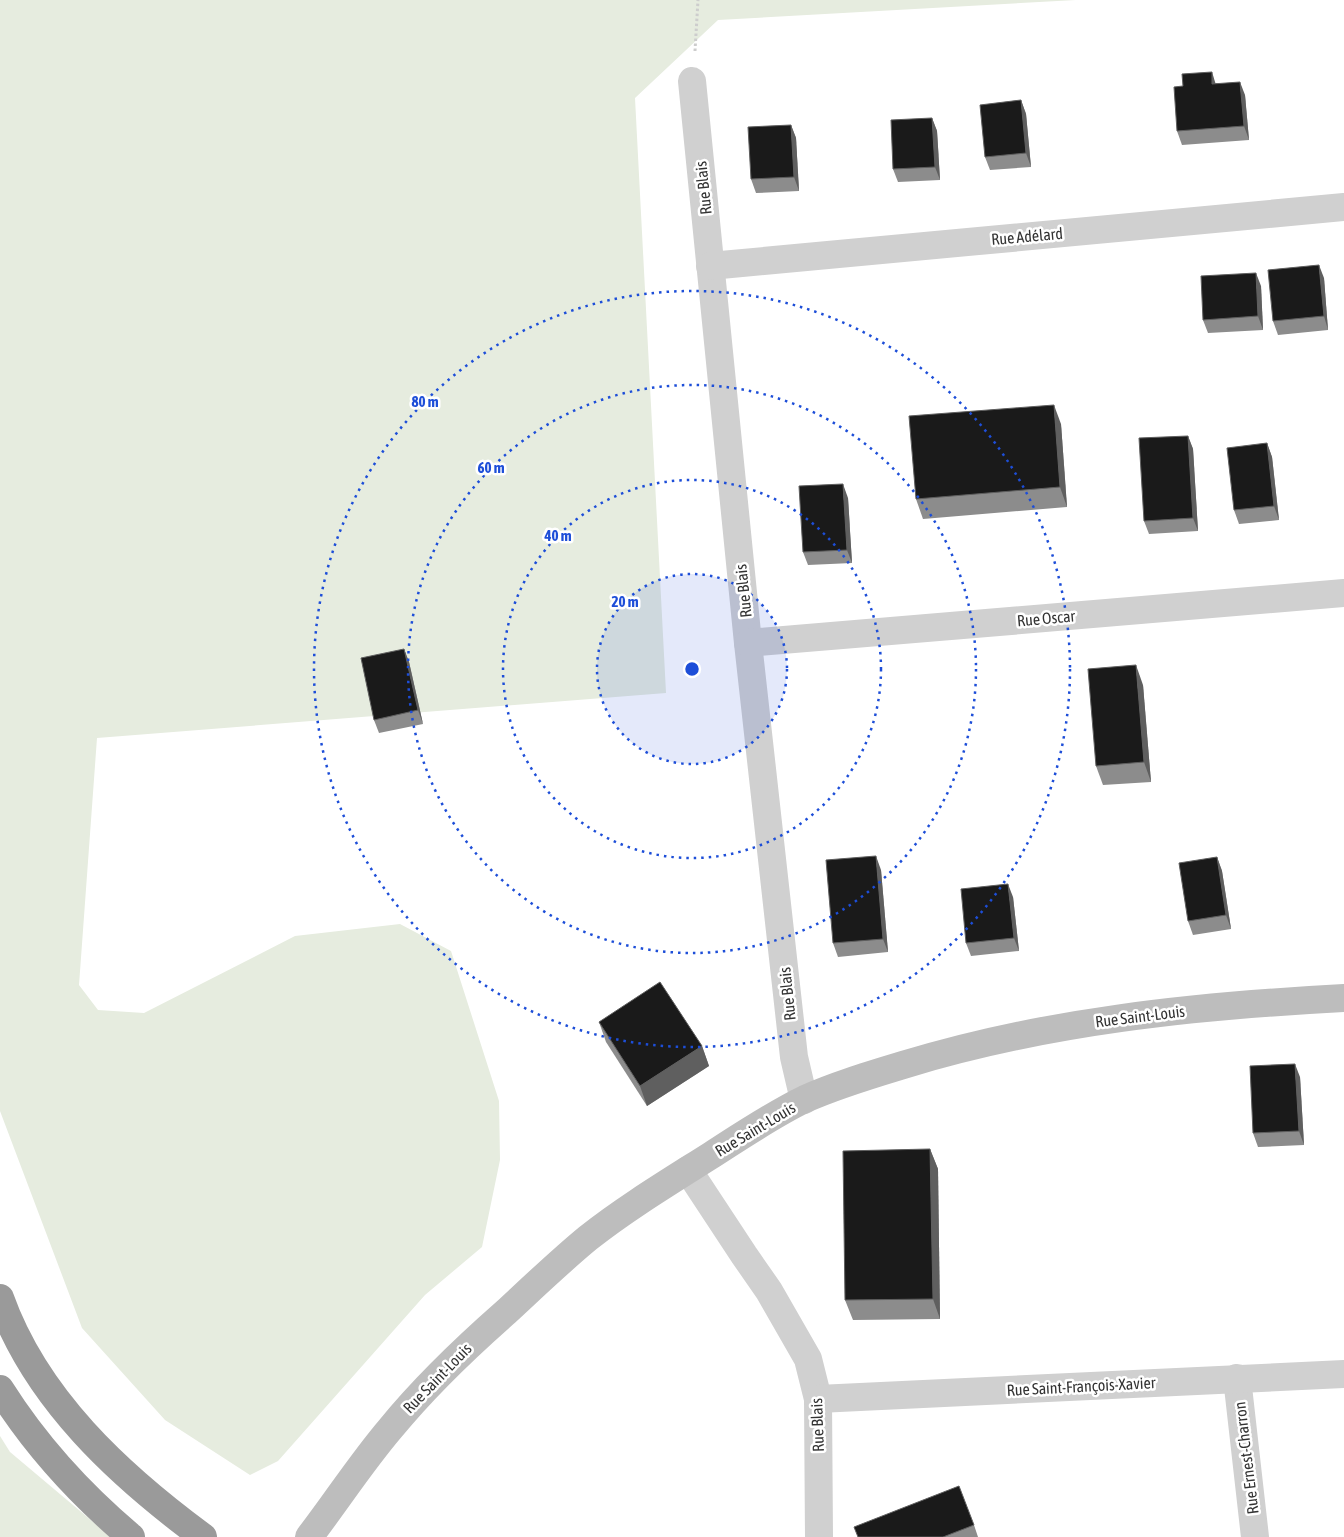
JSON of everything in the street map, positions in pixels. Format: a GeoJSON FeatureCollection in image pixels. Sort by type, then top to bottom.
{"type":"FeatureCollection","features":[{"type":"Feature","properties":{"kind":"highway"},"geometry":{"type":"LineString","coordinates":[[0,1298],[22,1346],[37,1371],[100,1452],[136,1484],[203,1537]]}},
{"type":"Feature","properties":{"kind":"highway"},"geometry":{"type":"LineString","coordinates":[[0,1389],[31,1435],[56,1466],[86,1497],[131,1537]]}},
{"type":"Feature","properties":{"kind":"main road","name":"Rue Saint-Louis"},"geometry":{"type":"LineString","coordinates":[[309,1537],[389,1430],[433,1381],[471,1342],[589,1237],[749,1131],[804,1100],[858,1079],[919,1060],[979,1043],[1040,1030],[1190,1009],[1344,998]]}},
{"type":"Feature","properties":{"kind":"street","name":"Rue Blais"},"geometry":{"type":"LineString","coordinates":[[692,81],[748,642],[794,1057],[804,1100]]}},
{"type":"Feature","properties":{"kind":"street","name":"Rue Adélard"},"geometry":{"type":"LineString","coordinates":[[710,266],[1344,207]]}},
{"type":"Feature","properties":{"kind":"street","name":"Rue Oscar"},"geometry":{"type":"LineString","coordinates":[[748,642],[1344,593]]}},
{"type":"Feature","properties":{"kind":"street","name":"Rue Blais"},"geometry":{"type":"LineString","coordinates":[[688,1170],[791,1328],[808,1359],[818,1399],[819,1537]]}},
{"type":"Feature","properties":{"kind":"street","name":"Rue Saint-François-Xavier"},"geometry":{"type":"LineString","coordinates":[[818,1399],[1344,1374]]}},
{"type":"Feature","properties":{"kind":"street","name":"Rue Ernest-Charron"},"geometry":{"type":"LineString","coordinates":[[1237,1378],[1255,1537]]}},
{"type":"Feature","properties":{"kind":"path"},"geometry":{"type":"LineString","coordinates":[[692,81],[698,0]]}},
{"type":"Feature","properties":{"kind":"shaded area"},"geometry":{"type":"Polygon","coordinates":[[[0,0],[1076,0],[718,20],[635,98],[666,693],[97,738],[79,985],[98,1010],[144,1013],[295,936],[400,924],[451,951],[499,1101],[500,1160],[482,1247],[425,1295],[278,1461],[250,1475],[165,1420],[82,1328],[0,1111],[0,0]]]}},
{"type":"Feature","properties":{"kind":"shaded area"},"geometry":{"type":"Polygon","coordinates":[[[0,1436],[10,1452],[111,1537],[0,1537],[0,1436]]]}},
{"type":"Feature","properties":{"kind":"building"},"geometry":{"type":"Polygon","coordinates":[[[1212,72],[1212,84],[1240,82],[1244,126],[1177,131],[1174,87],[1183,86],[1182,74],[1212,72]]]}},
{"type":"Feature","properties":{"kind":"building"},"geometry":{"type":"Polygon","coordinates":[[[1021,100],[1026,153],[985,157],[980,105],[1021,100]]]}},
{"type":"Feature","properties":{"kind":"building"},"geometry":{"type":"Polygon","coordinates":[[[932,118],[935,167],[893,169],[891,120],[932,118]]]}},
{"type":"Feature","properties":{"kind":"building"},"geometry":{"type":"Polygon","coordinates":[[[791,125],[794,177],[751,179],[748,127],[791,125]]]}},
{"type":"Feature","properties":{"kind":"building"},"geometry":{"type":"Polygon","coordinates":[[[1319,265],[1324,316],[1273,321],[1268,270],[1319,265]]]}},
{"type":"Feature","properties":{"kind":"building"},"geometry":{"type":"Polygon","coordinates":[[[1256,273],[1258,316],[1203,320],[1201,276],[1256,273]]]}},
{"type":"Feature","properties":{"kind":"building"},"geometry":{"type":"Polygon","coordinates":[[[1054,405],[1060,487],[916,499],[909,416],[1054,405]]]}},
{"type":"Feature","properties":{"kind":"building"},"geometry":{"type":"Polygon","coordinates":[[[1188,436],[1193,518],[1144,521],[1139,438],[1188,436]]]}},
{"type":"Feature","properties":{"kind":"building"},"geometry":{"type":"Polygon","coordinates":[[[1267,443],[1274,506],[1234,510],[1227,448],[1267,443]]]}},
{"type":"Feature","properties":{"kind":"building"},"geometry":{"type":"Polygon","coordinates":[[[843,484],[847,550],[803,552],[799,486],[843,484]]]}},
{"type":"Feature","properties":{"kind":"building"},"geometry":{"type":"Polygon","coordinates":[[[404,649],[418,710],[374,720],[361,658],[404,649]]]}},
{"type":"Feature","properties":{"kind":"building"},"geometry":{"type":"Polygon","coordinates":[[[1136,665],[1144,762],[1096,766],[1088,669],[1136,665]]]}},
{"type":"Feature","properties":{"kind":"building"},"geometry":{"type":"Polygon","coordinates":[[[876,856],[883,939],[833,943],[826,860],[876,856]]]}},
{"type":"Feature","properties":{"kind":"building"},"geometry":{"type":"Polygon","coordinates":[[[1217,857],[1226,915],[1188,921],[1179,863],[1217,857]]]}},
{"type":"Feature","properties":{"kind":"building"},"geometry":{"type":"Polygon","coordinates":[[[1008,884],[1014,938],[966,943],[961,889],[1008,884]]]}},
{"type":"Feature","properties":{"kind":"building"},"geometry":{"type":"Polygon","coordinates":[[[660,982],[702,1046],[640,1086],[599,1022],[660,982]]]}},
{"type":"Feature","properties":{"kind":"building"},"geometry":{"type":"Polygon","coordinates":[[[1295,1064],[1299,1131],[1253,1133],[1250,1066],[1295,1064]]]}},
{"type":"Feature","properties":{"kind":"building"},"geometry":{"type":"Polygon","coordinates":[[[930,1149],[933,1299],[845,1300],[843,1151],[930,1149]]]}},
{"type":"Feature","properties":{"kind":"building"},"geometry":{"type":"Polygon","coordinates":[[[959,1486],[974,1525],[943,1537],[858,1537],[854,1527],[959,1486]]]}}]}
